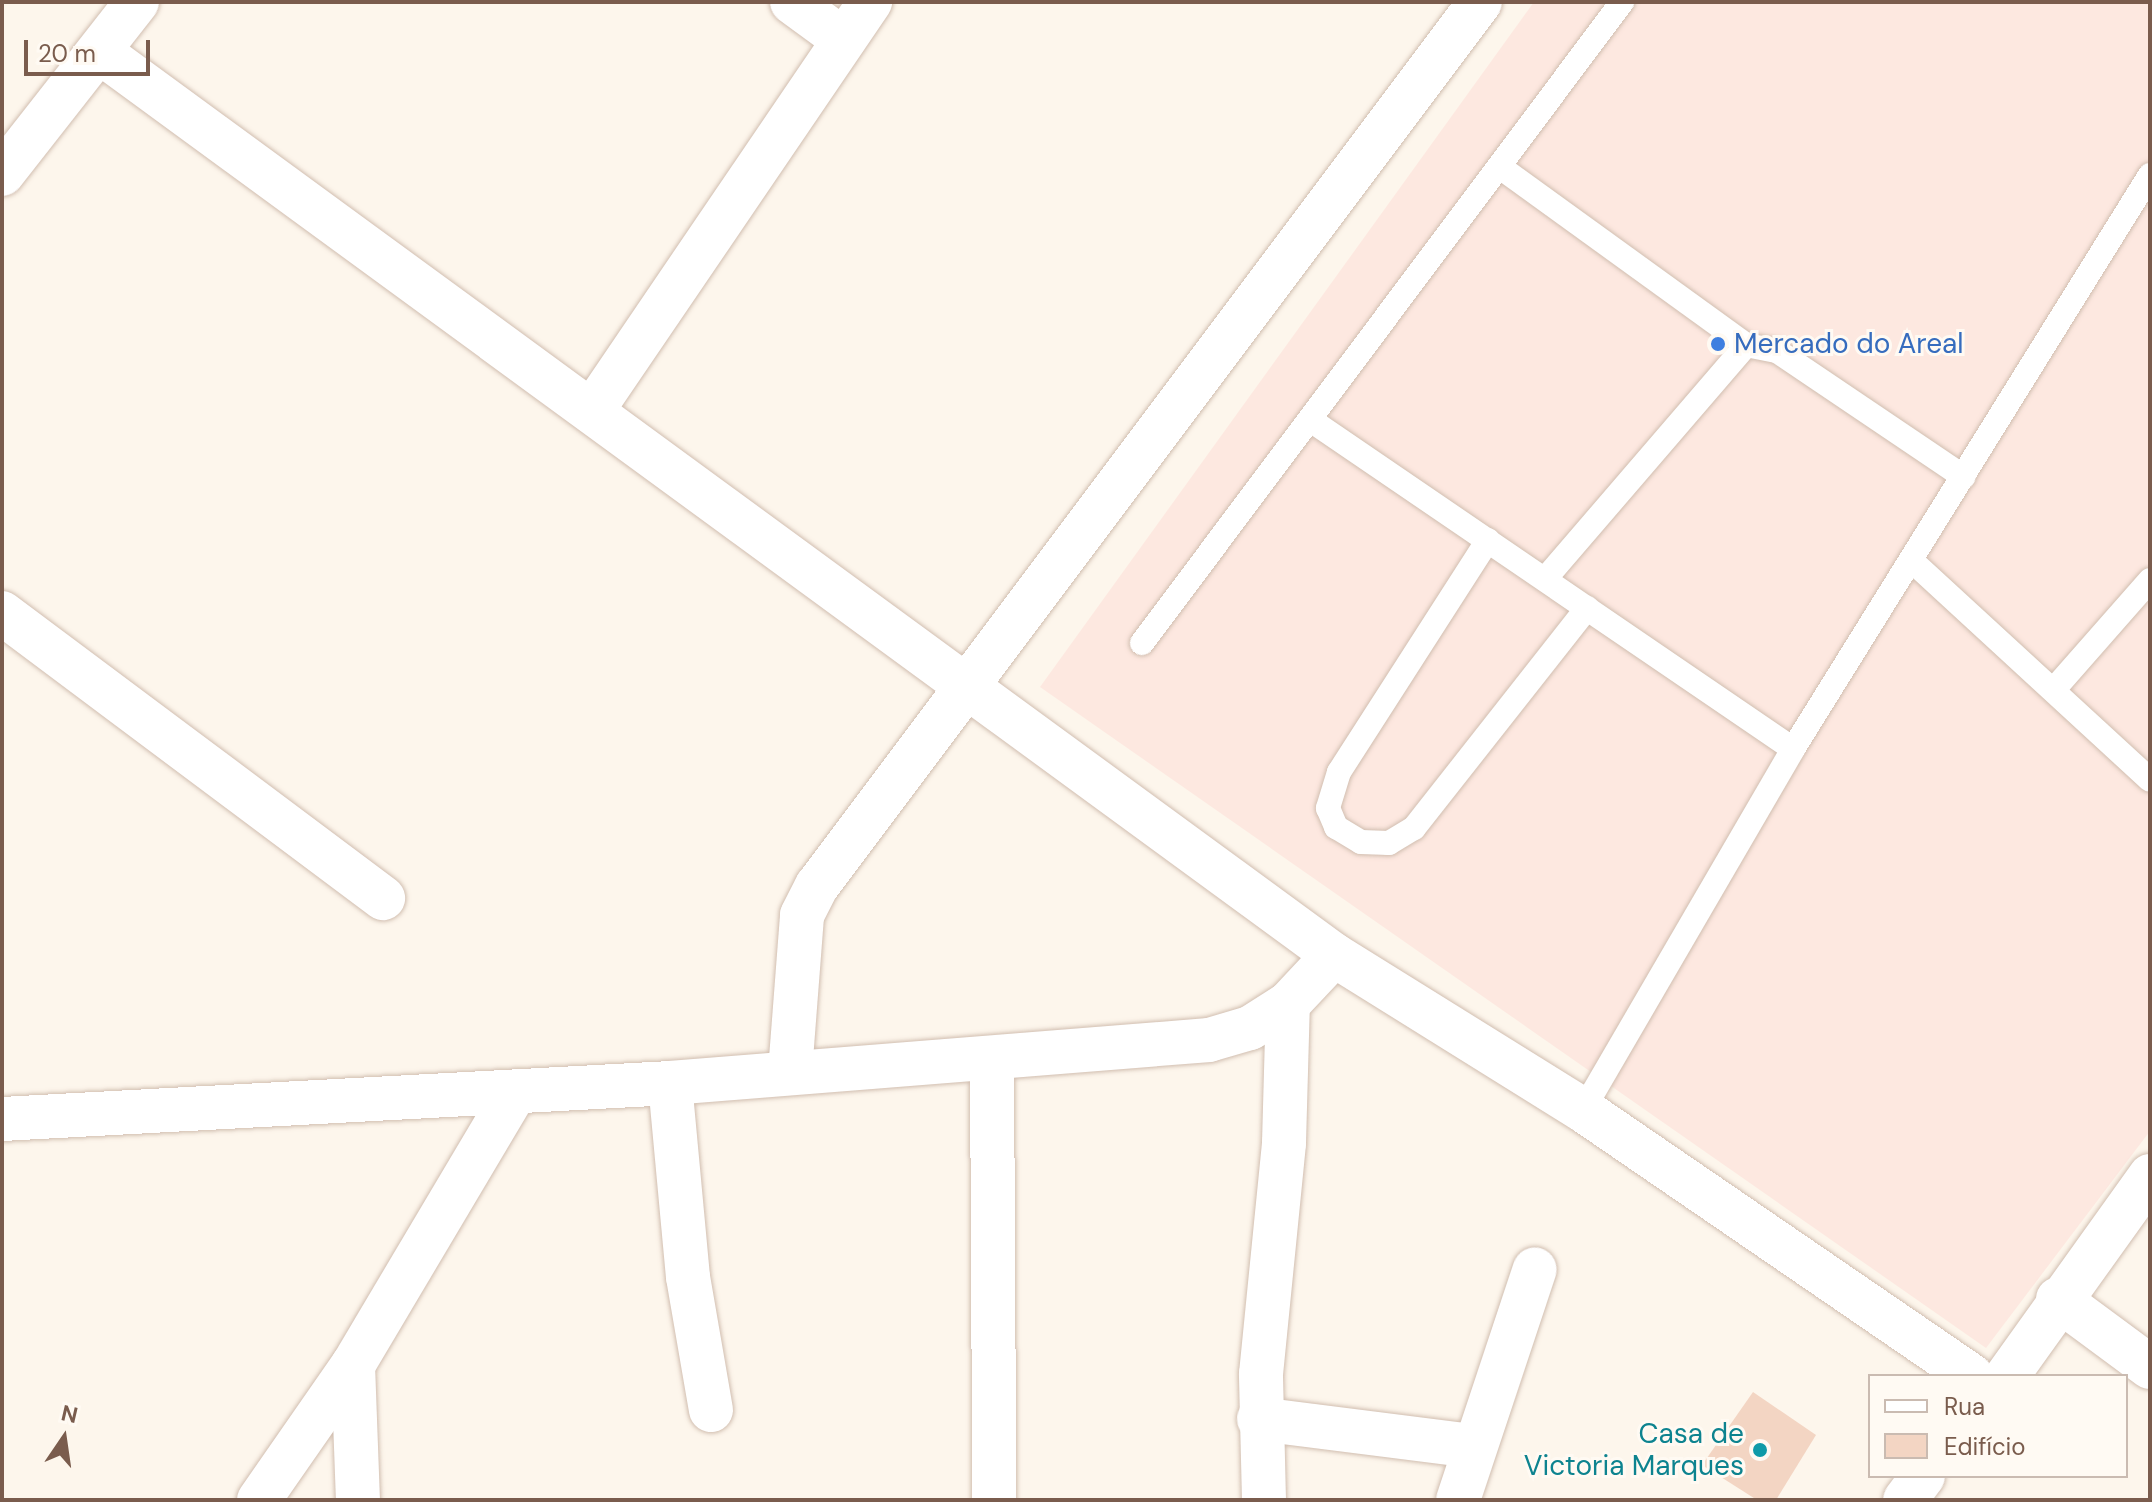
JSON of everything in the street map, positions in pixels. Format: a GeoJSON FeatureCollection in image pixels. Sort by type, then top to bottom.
{"type":"FeatureCollection","features":[{"type":"Feature","properties":{"kind":"street"},"geometry":{"type":"LineString","coordinates":[[2,174],[137,2]]}},
{"type":"Feature","properties":{"kind":"street"},"geometry":{"type":"LineString","coordinates":[[792,2],[844,40]]}},
{"type":"Feature","properties":{"kind":"street"},"geometry":{"type":"LineString","coordinates":[[592,411],[870,2]]}},
{"type":"Feature","properties":{"kind":"street"},"geometry":{"type":"LineString","coordinates":[[790,1072],[802,915],[817,886],[971,689],[1480,2]]}},
{"type":"Feature","properties":{"kind":"street"},"geometry":{"type":"LineString","coordinates":[[100,52],[1334,955],[1583,1110],[1969,1374]]}},
{"type":"Feature","properties":{"kind":"street"},"geometry":{"type":"LineString","coordinates":[[2,613],[383,898]]}},
{"type":"Feature","properties":{"kind":"street"},"geometry":{"type":"LineString","coordinates":[[2,1119],[670,1083],[790,1072],[992,1060],[1209,1040],[1250,1028],[1288,1004],[1334,955]]}},
{"type":"Feature","properties":{"kind":"street"},"geometry":{"type":"LineString","coordinates":[[1264,1500],[1259,1419],[1284,1143],[1288,1004]]}},
{"type":"Feature","properties":{"kind":"street"},"geometry":{"type":"LineString","coordinates":[[992,1060],[994,1500]]}},
{"type":"Feature","properties":{"kind":"street"},"geometry":{"type":"LineString","coordinates":[[670,1083],[688,1277],[711,1410]]}},
{"type":"Feature","properties":{"kind":"street"},"geometry":{"type":"LineString","coordinates":[[259,1500],[353,1365],[515,1092]]}},
{"type":"Feature","properties":{"kind":"street"},"geometry":{"type":"LineString","coordinates":[[2008,1374],[2058,1299],[2150,1176]]}},
{"type":"Feature","properties":{"kind":"street"},"geometry":{"type":"LineString","coordinates":[[1458,1500],[1472,1446],[1535,1269]]}},
{"type":"Feature","properties":{"kind":"street"},"geometry":{"type":"LineString","coordinates":[[2058,1299],[2150,1367]]}},
{"type":"Feature","properties":{"kind":"street"},"geometry":{"type":"LineString","coordinates":[[353,1365],[358,1500]]}},
{"type":"Feature","properties":{"kind":"street"},"geometry":{"type":"LineString","coordinates":[[1259,1419],[1472,1446]]}},
{"type":"Feature","properties":{"kind":"street"},"geometry":{"type":"LineString","coordinates":[[1905,1500],[1922,1478]]}},
{"type":"Feature","properties":{"kind":"lane"},"geometry":{"type":"LineString","coordinates":[[1142,643],[1312,421],[1622,2]]}},
{"type":"Feature","properties":{"kind":"lane"},"geometry":{"type":"LineString","coordinates":[[1500,167],[1746,345],[1777,351],[1964,477]]}},
{"type":"Feature","properties":{"kind":"lane"},"geometry":{"type":"LineString","coordinates":[[1583,1110],[1793,749],[2150,175]]}},
{"type":"Feature","properties":{"kind":"lane"},"geometry":{"type":"LineString","coordinates":[[1545,579],[1746,345]]}},
{"type":"Feature","properties":{"kind":"lane"},"geometry":{"type":"LineString","coordinates":[[1312,421],[1793,749]]}},
{"type":"Feature","properties":{"kind":"lane"},"geometry":{"type":"LineString","coordinates":[[1488,540],[1339,772],[1328,808],[1336,827],[1361,842],[1389,843],[1414,828],[1587,608]]}},
{"type":"Feature","properties":{"kind":"lane"},"geometry":{"type":"LineString","coordinates":[[1912,561],[2056,687],[2150,780]]}},
{"type":"Feature","properties":{"kind":"lane"},"geometry":{"type":"LineString","coordinates":[[2056,687],[2150,580]]}},
{"type":"Feature","properties":{"kind":"shaded area","name":"Mercado do Areal"},"geometry":{"type":"Polygon","coordinates":[[[1534,2],[2150,2],[2150,1131],[1986,1348],[1040,687],[1534,2]]]}},
{"type":"Feature","properties":{"kind":"building","name":"Casa de Victoria Marques"},"geometry":{"type":"Polygon","coordinates":[[[1753,1392],[1816,1435],[1776,1500],[1757,1500],[1702,1465],[1753,1392]]]}},
{"type":"Feature","properties":{"kind":"place","name":"Mercado do Areal"},"geometry":{"type":"Point","coordinates":[1718,344]}},
{"type":"Feature","properties":{"kind":"place","name":"Casa de Victoria Marques"},"geometry":{"type":"Point","coordinates":[1760,1450]}}]}
